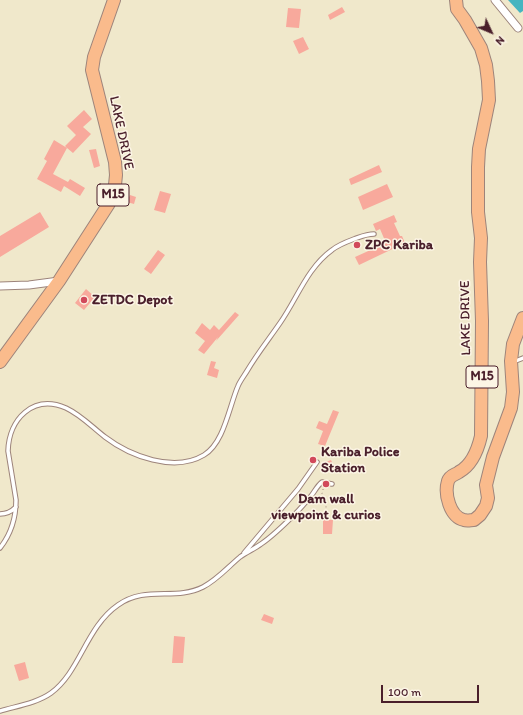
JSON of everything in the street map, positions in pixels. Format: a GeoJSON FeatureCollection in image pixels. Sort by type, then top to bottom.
{"type":"FeatureCollection","features":[{"type":"Feature","properties":{"kind":"main road","name":"LAKE DRIVE"},"geometry":{"type":"LineString","coordinates":[[0,362],[60,281],[84,244],[113,194],[116,175],[115,162],[92,70],[96,50],[114,0]]}},
{"type":"Feature","properties":{"kind":"main road","name":"LAKE DRIVE"},"geometry":{"type":"LineString","coordinates":[[456,0],[457,9],[481,48],[486,66],[489,94],[479,149],[478,167],[482,321],[481,436],[476,453],[470,463],[460,472],[452,475],[448,480],[447,486],[448,498],[453,512],[464,520],[474,520],[480,515],[486,506],[488,498],[486,485],[493,457],[511,408],[513,392],[511,363],[513,344],[523,318]]}},
{"type":"Feature","properties":{"kind":"street"},"geometry":{"type":"LineString","coordinates":[[495,0],[518,28]]}},
{"type":"Feature","properties":{"kind":"street"},"geometry":{"type":"LineString","coordinates":[[0,286],[29,285],[60,281]]}},
{"type":"Feature","properties":{"kind":"lane"},"geometry":{"type":"LineString","coordinates":[[0,548],[6,541],[13,524],[16,507],[8,443],[12,431],[21,415],[27,409],[36,405],[56,405],[68,409],[80,416],[117,446],[149,459],[164,462],[184,463],[205,455],[218,438],[227,420],[238,385],[281,322],[315,266],[332,249],[341,244],[368,234],[374,234]]}},
{"type":"Feature","properties":{"kind":"lane"},"geometry":{"type":"LineString","coordinates":[[511,363],[523,358]]}},
{"type":"Feature","properties":{"kind":"lane"},"geometry":{"type":"LineString","coordinates":[[242,556],[298,489],[317,462]]}},
{"type":"Feature","properties":{"kind":"lane"},"geometry":{"type":"LineString","coordinates":[[0,711],[36,701],[51,693],[63,682],[96,627],[117,605],[125,600],[140,595],[182,593],[202,587],[242,556],[274,534],[296,513],[319,484],[322,482],[332,484]]}},
{"type":"Feature","properties":{"kind":"lane"},"geometry":{"type":"LineString","coordinates":[[0,514],[11,512],[16,507]]}},
{"type":"Feature","properties":{"kind":"path"},"geometry":{"type":"LineString","coordinates":[[322,482],[321,487],[323,491],[319,501],[321,503],[326,503],[326,508]]}},
{"type":"Feature","properties":{"kind":"water"},"geometry":{"type":"Polygon","coordinates":[[[508,0],[523,0],[523,11],[520,13],[508,0]]]}},
{"type":"Feature","properties":{"kind":"building"},"geometry":{"type":"Polygon","coordinates":[[[342,7],[345,12],[330,20],[328,15],[342,7]]]}},
{"type":"Feature","properties":{"kind":"building"},"geometry":{"type":"Polygon","coordinates":[[[288,8],[301,9],[299,28],[286,27],[288,8]]]}},
{"type":"Feature","properties":{"kind":"building"},"geometry":{"type":"Polygon","coordinates":[[[303,37],[309,49],[299,54],[293,41],[303,37]]]}},
{"type":"Feature","properties":{"kind":"building"},"geometry":{"type":"Polygon","coordinates":[[[84,110],[92,119],[83,127],[91,134],[73,153],[65,146],[76,135],[67,126],[84,110]]]}},
{"type":"Feature","properties":{"kind":"building"},"geometry":{"type":"Polygon","coordinates":[[[54,140],[67,148],[53,174],[68,182],[70,179],[85,188],[80,196],[64,186],[61,192],[37,179],[47,161],[44,159],[54,140]]]}},
{"type":"Feature","properties":{"kind":"building"},"geometry":{"type":"Polygon","coordinates":[[[96,149],[100,166],[94,168],[89,150],[96,149]]]}},
{"type":"Feature","properties":{"kind":"building"},"geometry":{"type":"Polygon","coordinates":[[[379,165],[382,172],[351,185],[349,179],[379,165]]]}},
{"type":"Feature","properties":{"kind":"building"},"geometry":{"type":"Polygon","coordinates":[[[387,184],[393,197],[363,210],[358,197],[387,184]]]}},
{"type":"Feature","properties":{"kind":"building"},"geometry":{"type":"Polygon","coordinates":[[[160,191],[171,194],[165,213],[154,210],[160,191]]]}},
{"type":"Feature","properties":{"kind":"building"},"geometry":{"type":"Polygon","coordinates":[[[130,195],[136,197],[134,204],[127,202],[130,195]]]}},
{"type":"Feature","properties":{"kind":"building"},"geometry":{"type":"Polygon","coordinates":[[[40,212],[49,227],[0,257],[0,236],[40,212]]]}},
{"type":"Feature","properties":{"kind":"building"},"geometry":{"type":"Polygon","coordinates":[[[394,215],[397,222],[394,223],[405,243],[359,265],[355,257],[386,243],[380,229],[376,231],[373,224],[394,215]]]}},
{"type":"Feature","properties":{"kind":"building"},"geometry":{"type":"Polygon","coordinates":[[[158,250],[165,255],[151,274],[144,269],[158,250]]]}},
{"type":"Feature","properties":{"kind":"building"},"geometry":{"type":"Polygon","coordinates":[[[86,289],[95,297],[84,310],[75,303],[86,289]]]}},
{"type":"Feature","properties":{"kind":"building"},"geometry":{"type":"Polygon","coordinates":[[[235,312],[239,315],[204,354],[198,350],[205,341],[195,333],[202,323],[210,330],[214,325],[219,330],[235,312]]]}},
{"type":"Feature","properties":{"kind":"building"},"geometry":{"type":"Polygon","coordinates":[[[211,361],[216,362],[214,368],[219,370],[217,378],[207,375],[211,361]]]}},
{"type":"Feature","properties":{"kind":"building"},"geometry":{"type":"Polygon","coordinates":[[[333,410],[339,412],[325,446],[318,444],[323,431],[316,428],[319,421],[327,424],[333,410]]]}},
{"type":"Feature","properties":{"kind":"building"},"geometry":{"type":"Polygon","coordinates":[[[331,460],[335,469],[331,472],[326,462],[331,460]]]}},
{"type":"Feature","properties":{"kind":"building"},"geometry":{"type":"Polygon","coordinates":[[[323,519],[333,520],[332,534],[323,534],[323,519]]]}},
{"type":"Feature","properties":{"kind":"building"},"geometry":{"type":"Polygon","coordinates":[[[264,614],[274,618],[272,624],[261,620],[264,614]]]}},
{"type":"Feature","properties":{"kind":"building"},"geometry":{"type":"Polygon","coordinates":[[[174,636],[185,637],[183,663],[172,663],[174,636]]]}},
{"type":"Feature","properties":{"kind":"building"},"geometry":{"type":"Polygon","coordinates":[[[25,662],[29,678],[19,681],[14,665],[25,662]]]}},
{"type":"Feature","properties":{"kind":"place","name":"ZPC Kariba"},"geometry":{"type":"Point","coordinates":[357,245]}},
{"type":"Feature","properties":{"kind":"place","name":"ZETDC Depot"},"geometry":{"type":"Point","coordinates":[84,300]}},
{"type":"Feature","properties":{"kind":"place","name":"Kariba Police Station"},"geometry":{"type":"Point","coordinates":[313,460]}},
{"type":"Feature","properties":{"kind":"place","name":"Dam wall viewpoint & curios"},"geometry":{"type":"Point","coordinates":[326,484]}}]}
